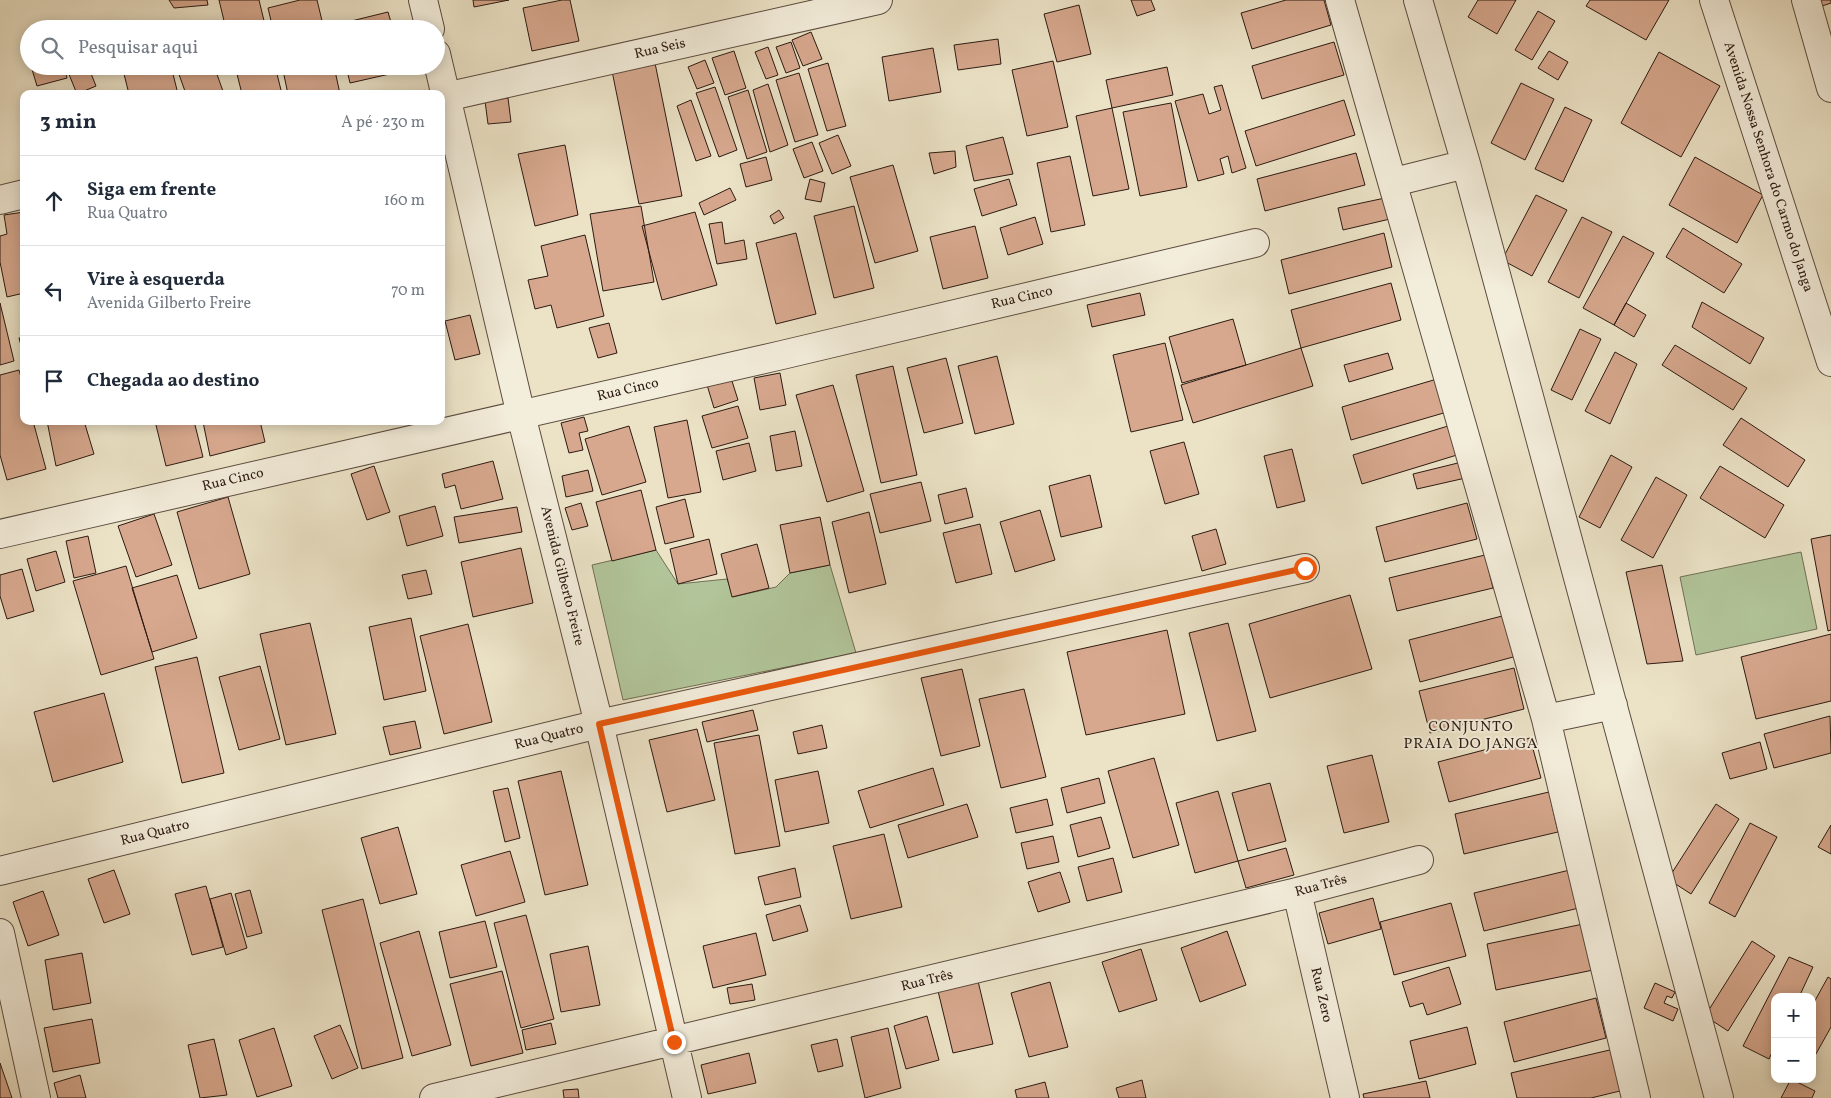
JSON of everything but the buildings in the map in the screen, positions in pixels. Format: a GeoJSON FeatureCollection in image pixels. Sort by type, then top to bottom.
{"type":"FeatureCollection","features":[{"type":"Feature","properties":{"kind":"street"},"geometry":{"type":"LineString","coordinates":[[423,0],[428,20]]}},
{"type":"Feature","properties":{"kind":"street","name":"Rua Seis"},"geometry":{"type":"LineString","coordinates":[[445,97],[878,0]]}},
{"type":"Feature","properties":{"kind":"street"},"geometry":{"type":"LineString","coordinates":[[1340,0],[1394,182],[1546,719],[1636,1098]]}},
{"type":"Feature","properties":{"kind":"street"},"geometry":{"type":"LineString","coordinates":[[1418,0],[1466,164],[1719,1098]]}},
{"type":"Feature","properties":{"kind":"street","name":"Avenida Nossa Senhora do Carmo do Janga"},"geometry":{"type":"LineString","coordinates":[[1714,0],[1831,362]]}},
{"type":"Feature","properties":{"kind":"street"},"geometry":{"type":"LineString","coordinates":[[1806,0],[1831,88]]}},
{"type":"Feature","properties":{"kind":"street","name":"Avenida Gilberto Freire"},"geometry":{"type":"LineString","coordinates":[[440,75],[443,90]]}},
{"type":"Feature","properties":{"kind":"street","name":"Avenida Gilberto Freire"},"geometry":{"type":"LineString","coordinates":[[445,101],[521,415],[599,724],[687,1098]]}},
{"type":"Feature","properties":{"kind":"street"},"geometry":{"type":"LineString","coordinates":[[1394,182],[1466,164]]}},
{"type":"Feature","properties":{"kind":"street"},"geometry":{"type":"LineString","coordinates":[[0,200],[20,195]]}},
{"type":"Feature","properties":{"kind":"street","name":"Rua Cinco"},"geometry":{"type":"LineString","coordinates":[[0,534],[521,415],[1255,243]]}},
{"type":"Feature","properties":{"kind":"street","name":"Rua Quatro"},"geometry":{"type":"LineString","coordinates":[[0,871],[599,724],[1305,568]]}},
{"type":"Feature","properties":{"kind":"street"},"geometry":{"type":"LineString","coordinates":[[1546,719],[1613,705]]}},
{"type":"Feature","properties":{"kind":"street","name":"Rua Três"},"geometry":{"type":"LineString","coordinates":[[434,1098],[1297,892],[1419,860]]}},
{"type":"Feature","properties":{"kind":"street","name":"Rua Zero"},"geometry":{"type":"LineString","coordinates":[[1297,892],[1344,1098]]}},
{"type":"Feature","properties":{"kind":"street"},"geometry":{"type":"LineString","coordinates":[[0,933],[36,1098]]}},
{"type":"Feature","properties":{"kind":"green space"},"geometry":{"type":"Polygon","coordinates":[[[656,550],[678,584],[727,579],[733,597],[776,587],[790,573],[830,565],[856,653],[623,700],[592,565],[656,550]]]}},
{"type":"Feature","properties":{"kind":"green space"},"geometry":{"type":"Polygon","coordinates":[[[1801,552],[1817,629],[1696,655],[1680,577],[1801,552]]]}},
{"type":"Feature","properties":{"kind":"district","name":"CONJUNTO PRAIA DO JANGA"},"geometry":{"type":"Point","coordinates":[1471,736]}},
{"type":"Feature","properties":{"kind":"route"},"geometry":{"type":"LineString","coordinates":[[674,1042],[599,724],[1305,568]]}}]}
